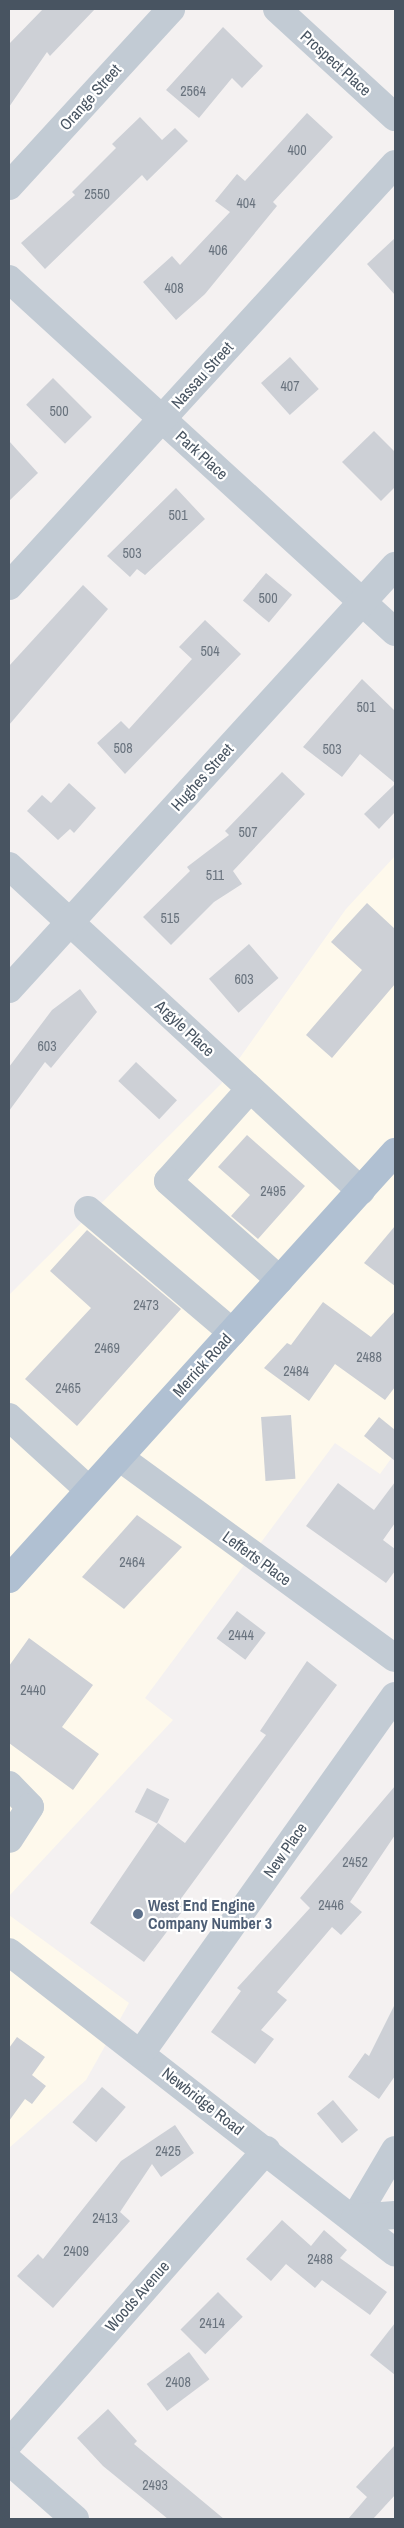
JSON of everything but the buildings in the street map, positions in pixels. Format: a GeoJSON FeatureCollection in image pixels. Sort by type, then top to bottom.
{"type":"FeatureCollection","features":[{"type":"Feature","properties":{"kind":"main road","name":"Merrick Road"},"geometry":{"type":"LineString","coordinates":[[9,1578],[395,1152]]}},
{"type":"Feature","properties":{"kind":"street","name":"Orange Street"},"geometry":{"type":"LineString","coordinates":[[9,186],[171,9]]}},
{"type":"Feature","properties":{"kind":"street","name":"Prospect Place"},"geometry":{"type":"LineString","coordinates":[[277,9],[395,116]]}},
{"type":"Feature","properties":{"kind":"street","name":"Nassau Street"},"geometry":{"type":"LineString","coordinates":[[9,586],[395,164]]}},
{"type":"Feature","properties":{"kind":"street","name":"Park Place"},"geometry":{"type":"LineString","coordinates":[[9,279],[395,632]]}},
{"type":"Feature","properties":{"kind":"street","name":"Hughes Street"},"geometry":{"type":"LineString","coordinates":[[9,990],[395,566]]}},
{"type":"Feature","properties":{"kind":"street","name":"Argyle Place"},"geometry":{"type":"LineString","coordinates":[[9,866],[360,1191]]}},
{"type":"Feature","properties":{"kind":"street"},"geometry":{"type":"LineString","coordinates":[[250,1088],[168,1181],[280,1280]]}},
{"type":"Feature","properties":{"kind":"street"},"geometry":{"type":"LineString","coordinates":[[88,1210],[232,1332]]}},
{"type":"Feature","properties":{"kind":"street"},"geometry":{"type":"LineString","coordinates":[[9,1417],[89,1490]]}},
{"type":"Feature","properties":{"kind":"street","name":"Lefferts Place"},"geometry":{"type":"LineString","coordinates":[[119,1457],[395,1658]]}},
{"type":"Feature","properties":{"kind":"street","name":"New Place"},"geometry":{"type":"LineString","coordinates":[[141,2054],[395,1696]]}},
{"type":"Feature","properties":{"kind":"street"},"geometry":{"type":"LineString","coordinates":[[9,1784],[30,1807],[9,1839]]}},
{"type":"Feature","properties":{"kind":"street","name":"Newbridge Road"},"geometry":{"type":"LineString","coordinates":[[9,1952],[355,2218],[395,2253]]}},
{"type":"Feature","properties":{"kind":"street","name":"Woods Avenue"},"geometry":{"type":"LineString","coordinates":[[9,2443],[266,2150]]}},
{"type":"Feature","properties":{"kind":"street"},"geometry":{"type":"LineString","coordinates":[[355,2218],[395,2150]]}},
{"type":"Feature","properties":{"kind":"street"},"geometry":{"type":"LineString","coordinates":[[355,2218],[395,2215]]}},
{"type":"Feature","properties":{"kind":"street"},"geometry":{"type":"LineString","coordinates":[[9,2461],[75,2519]]}},
{"type":"Feature","properties":{"kind":"shaded area"},"geometry":{"type":"Polygon","coordinates":[[[395,856],[395,1453],[380,1474],[335,1443],[145,1698],[173,1720],[9,1896],[9,1295],[221,1084],[346,909],[395,856]]]}},
{"type":"Feature","properties":{"kind":"shaded area"},"geometry":{"type":"Polygon","coordinates":[[[9,1915],[129,2003],[86,2080],[9,2148],[9,1915]]]}},
{"type":"Feature","properties":{"kind":"place","name":"West End Engine Company Number 3"},"geometry":{"type":"Point","coordinates":[138,1914]}}]}
